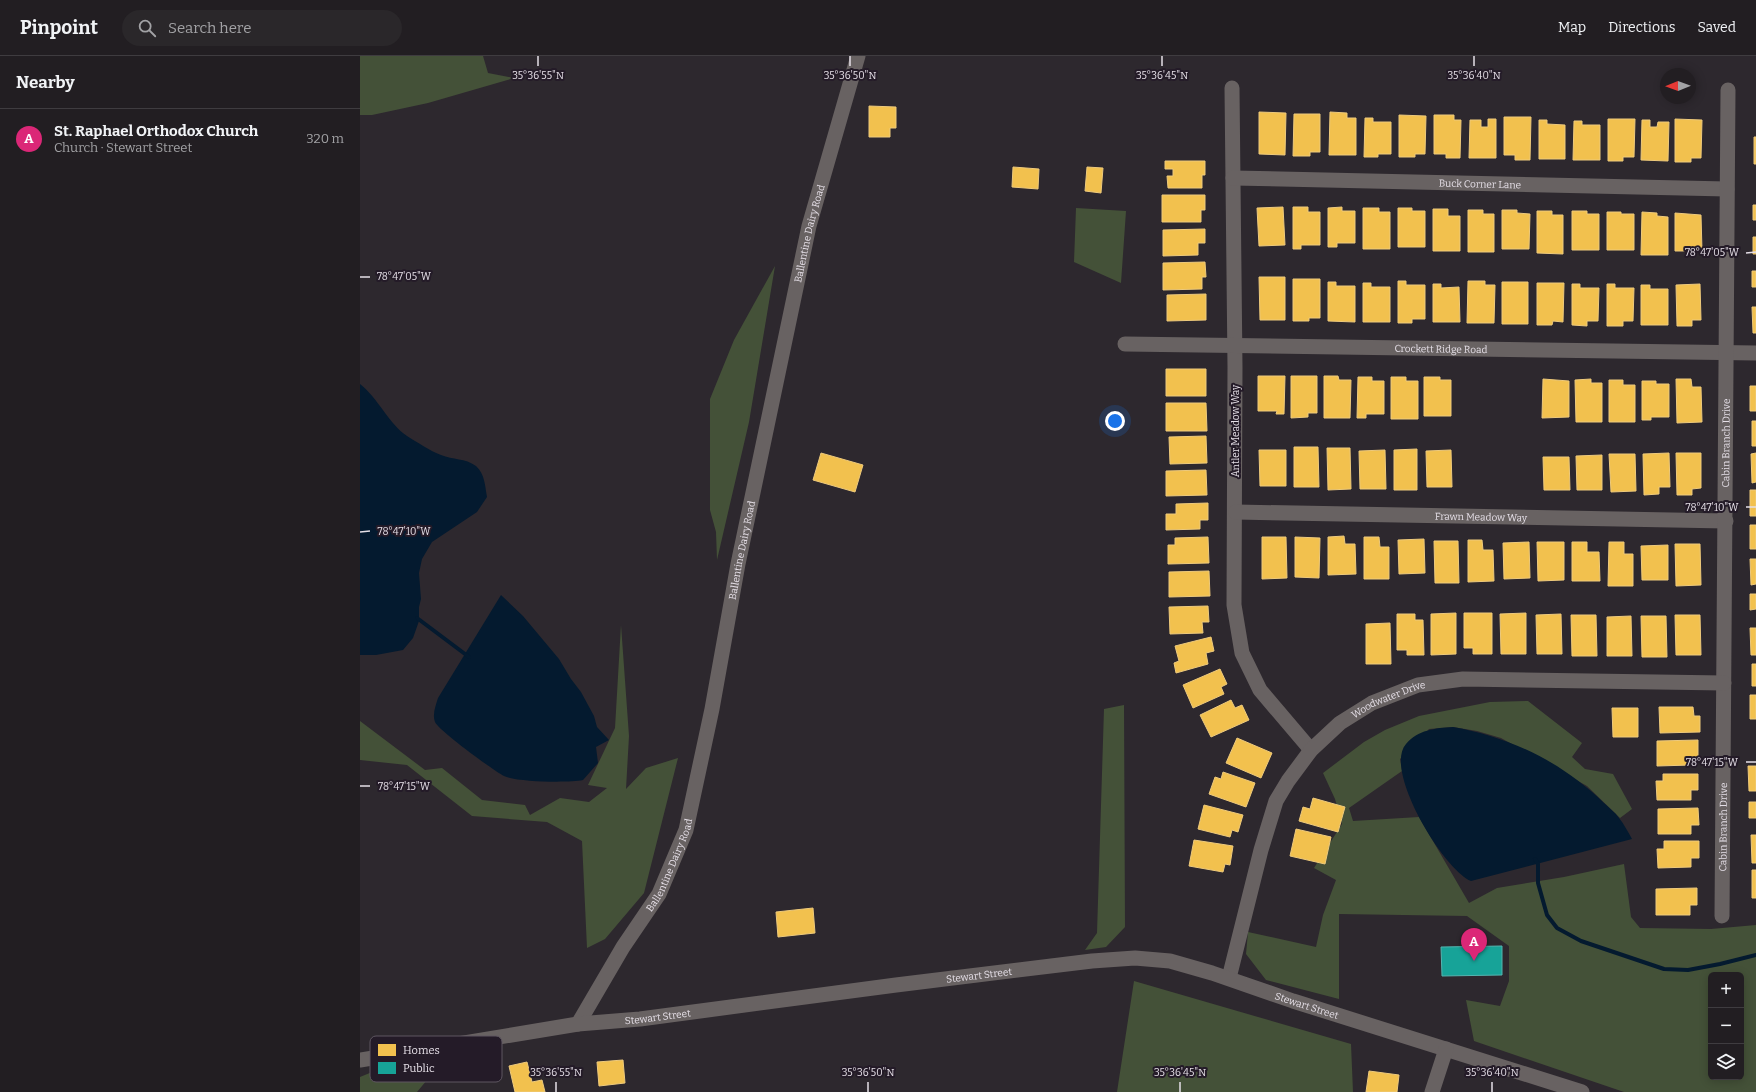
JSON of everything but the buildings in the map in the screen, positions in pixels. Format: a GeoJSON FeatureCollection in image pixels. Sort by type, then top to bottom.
{"type":"FeatureCollection","features":[{"type":"Feature","properties":{"kind":"street","name":"Ballentine Dairy Road"},"geometry":{"type":"LineString","coordinates":[[578,1024],[623,947],[659,894],[686,830],[712,709],[744,533],[806,242],[858,56]]}},
{"type":"Feature","properties":{"kind":"street","name":"Antler Meadow Way"},"geometry":{"type":"LineString","coordinates":[[1232,88],[1236,512],[1234,605],[1242,653],[1260,690],[1311,750]]}},
{"type":"Feature","properties":{"kind":"street","name":"Cabin Branch Drive"},"geometry":{"type":"LineString","coordinates":[[1722,916],[1728,90]]}},
{"type":"Feature","properties":{"kind":"street","name":"Buck Corner Lane"},"geometry":{"type":"LineString","coordinates":[[1233,178],[1727,189]]}},
{"type":"Feature","properties":{"kind":"street","name":"Crockett Ridge Road"},"geometry":{"type":"LineString","coordinates":[[1125,344],[1756,353]]}},
{"type":"Feature","properties":{"kind":"street","name":"Frawn Meadow Way"},"geometry":{"type":"LineString","coordinates":[[1236,512],[1726,521]]}},
{"type":"Feature","properties":{"kind":"street","name":"Woodwater Drive"},"geometry":{"type":"LineString","coordinates":[[1228,978],[1261,850],[1276,801],[1288,780],[1311,750],[1340,723],[1372,703],[1418,685],[1463,680],[1724,683]]}},
{"type":"Feature","properties":{"kind":"street","name":"Stewart Street"},"geometry":{"type":"LineString","coordinates":[[502,1037],[578,1024],[640,1019],[896,985],[1092,961],[1135,958],[1170,961],[1228,978],[1293,1001],[1582,1092]]}},
{"type":"Feature","properties":{"kind":"street"},"geometry":{"type":"LineString","coordinates":[[1432,1092],[1446,1049]]}},
{"type":"Feature","properties":{"kind":"street","name":"Stewart Street"},"geometry":{"type":"LineString","coordinates":[[360,1060],[370,1058]]}},
{"type":"Feature","properties":{"kind":"green space"},"geometry":{"type":"Polygon","coordinates":[[[360,56],[483,56],[488,73],[514,78],[428,103],[372,115],[360,115],[360,56]]]}},
{"type":"Feature","properties":{"kind":"green space"},"geometry":{"type":"Polygon","coordinates":[[[1076,208],[1126,211],[1121,283],[1074,262],[1076,208]]]}},
{"type":"Feature","properties":{"kind":"green space"},"geometry":{"type":"Polygon","coordinates":[[[775,266],[749,422],[717,560],[716,532],[710,510],[710,399],[734,340],[775,266]]]}},
{"type":"Feature","properties":{"kind":"green space"},"geometry":{"type":"Polygon","coordinates":[[[621,625],[629,736],[626,789],[646,768],[678,758],[644,893],[605,939],[587,948],[582,841],[547,822],[472,816],[407,765],[360,760],[360,721],[425,770],[442,768],[482,800],[525,805],[530,815],[560,798],[589,802],[607,788],[588,785],[615,728],[621,625]]]}},
{"type":"Feature","properties":{"kind":"green space"},"geometry":{"type":"Polygon","coordinates":[[[1528,701],[1582,743],[1572,757],[1585,769],[1613,774],[1632,809],[1620,818],[1587,786],[1501,738],[1477,731],[1453,727],[1429,729],[1400,759],[1402,771],[1349,808],[1353,821],[1419,817],[1469,903],[1497,888],[1564,877],[1624,864],[1631,917],[1640,928],[1711,929],[1756,925],[1756,1092],[1624,1092],[1474,1041],[1466,1000],[1500,1006],[1509,981],[1509,946],[1467,916],[1339,914],[1339,999],[1266,980],[1246,954],[1248,932],[1316,947],[1323,915],[1336,880],[1314,868],[1342,824],[1335,799],[1323,773],[1364,742],[1385,730],[1419,716],[1490,702],[1528,701]]]}},
{"type":"Feature","properties":{"kind":"green space"},"geometry":{"type":"Polygon","coordinates":[[[1124,705],[1125,927],[1106,947],[1085,950],[1097,933],[1104,709],[1124,705]]]}},
{"type":"Feature","properties":{"kind":"green space"},"geometry":{"type":"Polygon","coordinates":[[[1134,981],[1351,1044],[1353,1092],[1117,1092],[1134,981]]]}},
{"type":"Feature","properties":{"kind":"green space"},"geometry":{"type":"Polygon","coordinates":[[[370,1073],[370,1082],[425,1082],[417,1092],[360,1092],[360,1077],[370,1073]]]}},
{"type":"Feature","properties":{"kind":"water"},"geometry":{"type":"Polygon","coordinates":[[[360,384],[372,396],[395,425],[407,436],[445,457],[472,463],[476,466],[483,476],[487,497],[477,512],[432,542],[422,559],[419,573],[421,599],[419,607],[419,621],[413,638],[403,650],[376,655],[360,655],[360,384]]]}},
{"type":"Feature","properties":{"kind":"water"},"geometry":{"type":"Polygon","coordinates":[[[501,595],[523,616],[559,659],[581,692],[594,716],[597,727],[609,740],[596,747],[598,763],[583,780],[520,780],[504,776],[456,741],[435,722],[434,713],[438,698],[501,595]]]}},
{"type":"Feature","properties":{"kind":"water"},"geometry":{"type":"Polygon","coordinates":[[[1453,727],[1495,737],[1515,745],[1534,753],[1571,775],[1588,788],[1614,812],[1623,823],[1632,839],[1471,881],[1459,873],[1432,839],[1419,818],[1409,796],[1403,775],[1401,757],[1406,744],[1411,739],[1427,731],[1453,727]]]}},
{"type":"Feature","properties":{"kind":"waterway"},"geometry":{"type":"LineString","coordinates":[[417,618],[469,657]]}},
{"type":"Feature","properties":{"kind":"waterway"},"geometry":{"type":"LineString","coordinates":[[1535,859],[1538,864],[1538,883],[1547,915],[1557,928],[1581,941],[1664,969],[1688,970],[1756,955]]}},
{"type":"Feature","properties":{"kind":"place","name":"St. Raphael Orthodox Church"},"geometry":{"type":"Point","coordinates":[1474,961]}}]}
